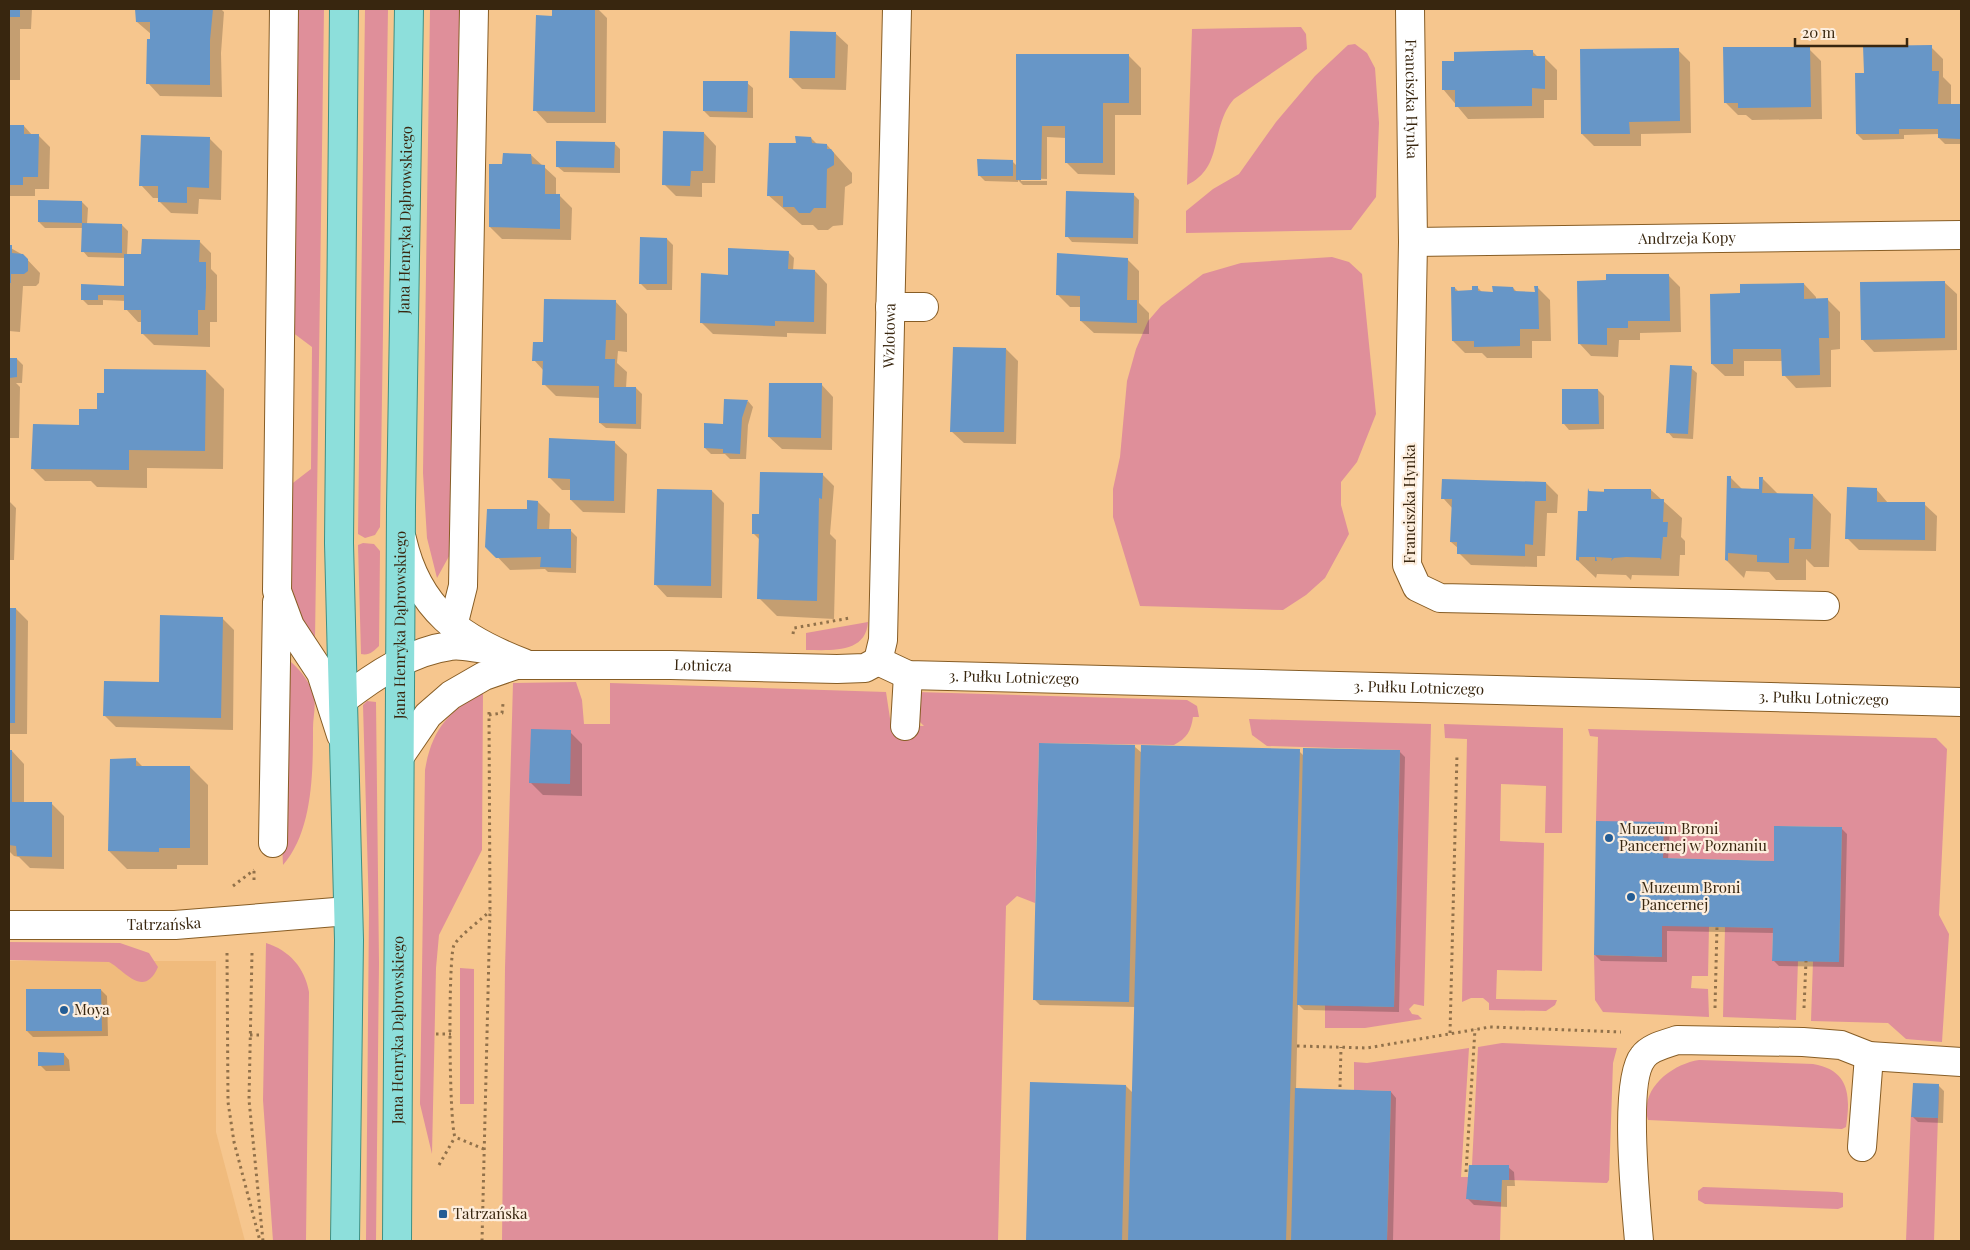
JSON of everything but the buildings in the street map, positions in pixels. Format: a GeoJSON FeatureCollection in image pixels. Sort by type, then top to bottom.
{"type":"FeatureCollection","features":[{"type":"Feature","properties":{"kind":"main road"},"geometry":{"type":"LineString","coordinates":[[344,9],[340,366],[340,622],[348,911],[345,1241]]}},
{"type":"Feature","properties":{"kind":"main road","name":"Jana Henryka Dąbrowskiego"},"geometry":{"type":"LineString","coordinates":[[397,1241],[401,533],[409,9]]}},
{"type":"Feature","properties":{"kind":"street"},"geometry":{"type":"LineString","coordinates":[[273,843],[278,591],[284,9]]}},
{"type":"Feature","properties":{"kind":"street"},"geometry":{"type":"LineString","coordinates":[[453,626],[463,586],[474,9]]}},
{"type":"Feature","properties":{"kind":"street","name":"Wzlotowa"},"geometry":{"type":"LineString","coordinates":[[878,661],[883,640],[897,9]]}},
{"type":"Feature","properties":{"kind":"street","name":"Franciszka Hynka"},"geometry":{"type":"LineString","coordinates":[[1410,9],[1413,242],[1407,565],[1417,587],[1440,598],[1825,606]]}},
{"type":"Feature","properties":{"kind":"street","name":"Andrzeja Kopy"},"geometry":{"type":"LineString","coordinates":[[1413,242],[1961,235]]}},
{"type":"Feature","properties":{"kind":"street"},"geometry":{"type":"LineString","coordinates":[[890,307],[924,307]]}},
{"type":"Feature","properties":{"kind":"street","name":"Lotnicza"},"geometry":{"type":"LineString","coordinates":[[401,533],[410,566],[424,593],[437,611],[471,640],[524,663]]}},
{"type":"Feature","properties":{"kind":"street"},"geometry":{"type":"LineString","coordinates":[[278,591],[290,626],[321,673],[344,746]]}},
{"type":"Feature","properties":{"kind":"street"},"geometry":{"type":"LineString","coordinates":[[343,700],[373,678],[401,662],[425,652],[452,645],[489,649]]}},
{"type":"Feature","properties":{"kind":"street","name":"Lotnicza"},"geometry":{"type":"LineString","coordinates":[[400,756],[428,715],[450,695],[489,674],[524,663],[837,669],[865,668],[878,661]]}},
{"type":"Feature","properties":{"kind":"street","name":"3. Pułku Lotniczego"},"geometry":{"type":"LineString","coordinates":[[878,661],[908,675],[1961,702]]}},
{"type":"Feature","properties":{"kind":"street"},"geometry":{"type":"LineString","coordinates":[[905,726],[908,675]]}},
{"type":"Feature","properties":{"kind":"street","name":"Tatrzańska"},"geometry":{"type":"LineString","coordinates":[[9,925],[175,925],[348,911]]}},
{"type":"Feature","properties":{"kind":"street"},"geometry":{"type":"LineString","coordinates":[[1639,1241],[1631,1139],[1636,1068],[1644,1055],[1659,1046],[1677,1040],[1803,1042],[1841,1045],[1869,1056],[1961,1062]]}},
{"type":"Feature","properties":{"kind":"street"},"geometry":{"type":"LineString","coordinates":[[1862,1147],[1869,1056]]}},
{"type":"Feature","properties":{"kind":"path"},"geometry":{"type":"LineString","coordinates":[[482,1241],[490,911],[490,715]]}},
{"type":"Feature","properties":{"kind":"path"},"geometry":{"type":"LineString","coordinates":[[1450,1033],[1457,754]]}},
{"type":"Feature","properties":{"kind":"path"},"geometry":{"type":"LineString","coordinates":[[439,1165],[455,1137],[450,1104],[451,968],[454,945],[490,911]]}},
{"type":"Feature","properties":{"kind":"path"},"geometry":{"type":"LineString","coordinates":[[1714,1041],[1717,926]]}},
{"type":"Feature","properties":{"kind":"path"},"geometry":{"type":"LineString","coordinates":[[227,946],[228,1102],[234,1142],[261,1241]]}},
{"type":"Feature","properties":{"kind":"path"},"geometry":{"type":"LineString","coordinates":[[252,961],[249,1100],[261,1241]]}},
{"type":"Feature","properties":{"kind":"path"},"geometry":{"type":"LineString","coordinates":[[1803,1042],[1806,961]]}},
{"type":"Feature","properties":{"kind":"path"},"geometry":{"type":"LineString","coordinates":[[1297,1046],[1367,1048],[1490,1027],[1628,1032],[1659,1046]]}},
{"type":"Feature","properties":{"kind":"path"},"geometry":{"type":"LineString","coordinates":[[1466,1172],[1476,1029]]}},
{"type":"Feature","properties":{"kind":"path"},"geometry":{"type":"LineString","coordinates":[[250,1034],[262,1035]]}},
{"type":"Feature","properties":{"kind":"path"},"geometry":{"type":"LineString","coordinates":[[436,1034],[451,1034]]}},
{"type":"Feature","properties":{"kind":"path"},"geometry":{"type":"LineString","coordinates":[[1340,1087],[1341,1047]]}},
{"type":"Feature","properties":{"kind":"path"},"geometry":{"type":"LineString","coordinates":[[455,1137],[484,1148]]}},
{"type":"Feature","properties":{"kind":"shaded area"},"geometry":{"type":"Polygon","coordinates":[[[292,9],[324,9],[315,640],[303,620],[290,584],[289,486],[311,469],[312,347],[292,332],[292,9]]]}},
{"type":"Feature","properties":{"kind":"shaded area"},"geometry":{"type":"Polygon","coordinates":[[[365,9],[388,9],[380,527],[375,535],[365,538],[358,534],[365,9]]]}},
{"type":"Feature","properties":{"kind":"shaded area"},"geometry":{"type":"Polygon","coordinates":[[[430,9],[460,9],[453,549],[437,578],[427,538],[423,473],[430,9]]]}},
{"type":"Feature","properties":{"kind":"shaded area"},"geometry":{"type":"Polygon","coordinates":[[[1301,27],[1306,34],[1307,49],[1234,99],[1226,110],[1221,122],[1212,158],[1207,168],[1199,177],[1187,185],[1192,29],[1301,27]]]}},
{"type":"Feature","properties":{"kind":"shaded area"},"geometry":{"type":"Polygon","coordinates":[[[1355,44],[1367,53],[1375,68],[1379,123],[1376,197],[1351,230],[1186,233],[1186,211],[1213,189],[1239,174],[1276,122],[1315,76],[1348,45],[1355,44]]]}},
{"type":"Feature","properties":{"kind":"shaded area"},"geometry":{"type":"Polygon","coordinates":[[[1332,257],[1349,262],[1362,274],[1376,414],[1357,462],[1341,482],[1341,505],[1349,534],[1325,578],[1306,595],[1283,610],[1140,606],[1113,517],[1113,489],[1120,457],[1127,381],[1136,349],[1148,321],[1161,306],[1203,274],[1241,263],[1332,257]]]}},
{"type":"Feature","properties":{"kind":"shaded area"},"geometry":{"type":"Polygon","coordinates":[[[363,543],[374,544],[380,551],[379,646],[371,653],[366,654],[361,654],[358,545],[363,543]]]}},
{"type":"Feature","properties":{"kind":"shaded area"},"geometry":{"type":"Polygon","coordinates":[[[868,622],[866,632],[861,640],[854,645],[836,650],[806,650],[806,633],[868,622]]]}},
{"type":"Feature","properties":{"kind":"shaded area"},"geometry":{"type":"Polygon","coordinates":[[[291,662],[311,687],[314,697],[313,763],[306,818],[293,851],[283,865],[282,843],[291,662]]]}},
{"type":"Feature","properties":{"kind":"shaded area"},"geometry":{"type":"Polygon","coordinates":[[[576,682],[582,700],[584,724],[610,724],[610,683],[886,692],[891,725],[924,726],[919,721],[917,692],[1187,700],[1197,706],[1199,717],[1193,717],[1188,734],[1174,745],[1039,743],[1035,903],[1017,896],[1006,906],[998,1241],[502,1241],[505,968],[513,683],[576,682]]]}},
{"type":"Feature","properties":{"kind":"shaded area"},"geometry":{"type":"Polygon","coordinates":[[[483,692],[482,850],[439,935],[436,968],[432,1154],[420,1104],[425,770],[432,743],[444,723],[460,707],[483,692]]]}},
{"type":"Feature","properties":{"kind":"shaded area"},"geometry":{"type":"Polygon","coordinates":[[[367,701],[376,702],[379,963],[376,1241],[366,1241],[369,911],[363,705],[367,701]]]}},
{"type":"Feature","properties":{"kind":"shaded area"},"geometry":{"type":"Polygon","coordinates":[[[1249,719],[1431,724],[1424,1006],[1414,1004],[1409,1009],[1412,1014],[1418,1015],[1422,1019],[1365,1028],[1325,1028],[1325,1005],[1394,1007],[1400,750],[1267,746],[1252,735],[1249,719]]]}},
{"type":"Feature","properties":{"kind":"shaded area"},"geometry":{"type":"Polygon","coordinates":[[[1444,724],[1563,728],[1562,833],[1545,833],[1546,786],[1501,784],[1500,841],[1544,843],[1542,971],[1497,970],[1496,999],[1557,1000],[1555,1005],[1546,1011],[1489,1010],[1489,1003],[1483,998],[1471,998],[1462,1002],[1467,739],[1445,738],[1444,724]]]}},
{"type":"Feature","properties":{"kind":"shaded area"},"geometry":{"type":"Polygon","coordinates":[[[1588,729],[1936,738],[1947,749],[1939,915],[1949,934],[1942,1042],[1906,1039],[1888,1023],[1811,1021],[1813,961],[1839,962],[1842,827],[1774,826],[1774,861],[1663,858],[1596,821],[1598,737],[1590,736],[1588,729]]]}},
{"type":"Feature","properties":{"kind":"shaded area"},"geometry":{"type":"Polygon","coordinates":[[[1662,926],[1709,926],[1708,976],[1692,976],[1691,988],[1708,989],[1709,1017],[1603,1012],[1595,1000],[1594,955],[1661,957],[1662,926]]]}},
{"type":"Feature","properties":{"kind":"shaded area"},"geometry":{"type":"Polygon","coordinates":[[[1725,927],[1773,928],[1772,960],[1798,961],[1796,1020],[1723,1017],[1725,927]]]}},
{"type":"Feature","properties":{"kind":"shaded area"},"geometry":{"type":"Polygon","coordinates":[[[9,942],[120,943],[149,953],[158,967],[152,977],[140,982],[134,980],[109,962],[9,960],[9,942]]]}},
{"type":"Feature","properties":{"kind":"shaded area"},"geometry":{"type":"Polygon","coordinates":[[[266,943],[282,950],[295,961],[304,975],[309,992],[306,1241],[273,1241],[263,1100],[266,943]]]}},
{"type":"Feature","properties":{"kind":"shaded area"},"geometry":{"type":"Polygon","coordinates":[[[9,961],[216,961],[216,1132],[245,1241],[9,1241],[9,961]]]}},
{"type":"Feature","properties":{"kind":"shaded area"},"geometry":{"type":"Polygon","coordinates":[[[460,968],[474,969],[474,1104],[460,1104],[460,968]]]}},
{"type":"Feature","properties":{"kind":"shaded area"},"geometry":{"type":"Polygon","coordinates":[[[1502,1043],[1617,1048],[1613,1063],[1609,1180],[1607,1183],[1509,1180],[1509,1165],[1472,1165],[1478,1047],[1502,1043]]]}},
{"type":"Feature","properties":{"kind":"shaded area"},"geometry":{"type":"Polygon","coordinates":[[[1469,1048],[1461,1177],[1468,1177],[1467,1199],[1501,1202],[1500,1241],[1387,1241],[1391,1091],[1354,1090],[1354,1062],[1367,1063],[1469,1048]]]}},
{"type":"Feature","properties":{"kind":"shaded area"},"geometry":{"type":"Polygon","coordinates":[[[1699,1060],[1813,1064],[1825,1067],[1841,1078],[1845,1086],[1848,1104],[1846,1127],[1842,1129],[1648,1120],[1646,1109],[1648,1098],[1653,1088],[1660,1080],[1678,1067],[1699,1060]]]}},
{"type":"Feature","properties":{"kind":"shaded area"},"geometry":{"type":"Polygon","coordinates":[[[1939,1084],[1934,1241],[1906,1241],[1911,1112],[1911,1117],[1937,1118],[1939,1084]]]}},
{"type":"Feature","properties":{"kind":"shaded area"},"geometry":{"type":"Polygon","coordinates":[[[1703,1187],[1837,1192],[1843,1193],[1843,1207],[1838,1209],[1705,1204],[1698,1200],[1698,1191],[1703,1187]]]}},
{"type":"Feature","properties":{"kind":"place","name":"Muzeum Broni Pancernej w Poznaniu"},"geometry":{"type":"Point","coordinates":[1609,838]}},
{"type":"Feature","properties":{"kind":"place","name":"Muzeum Broni Pancernej"},"geometry":{"type":"Point","coordinates":[1631,897]}},
{"type":"Feature","properties":{"kind":"place","name":"Moya"},"geometry":{"type":"Point","coordinates":[64,1010]}},
{"type":"Feature","properties":{"kind":"place","name":"Tatrzańska"},"geometry":{"type":"Point","coordinates":[443,1214]}}]}
